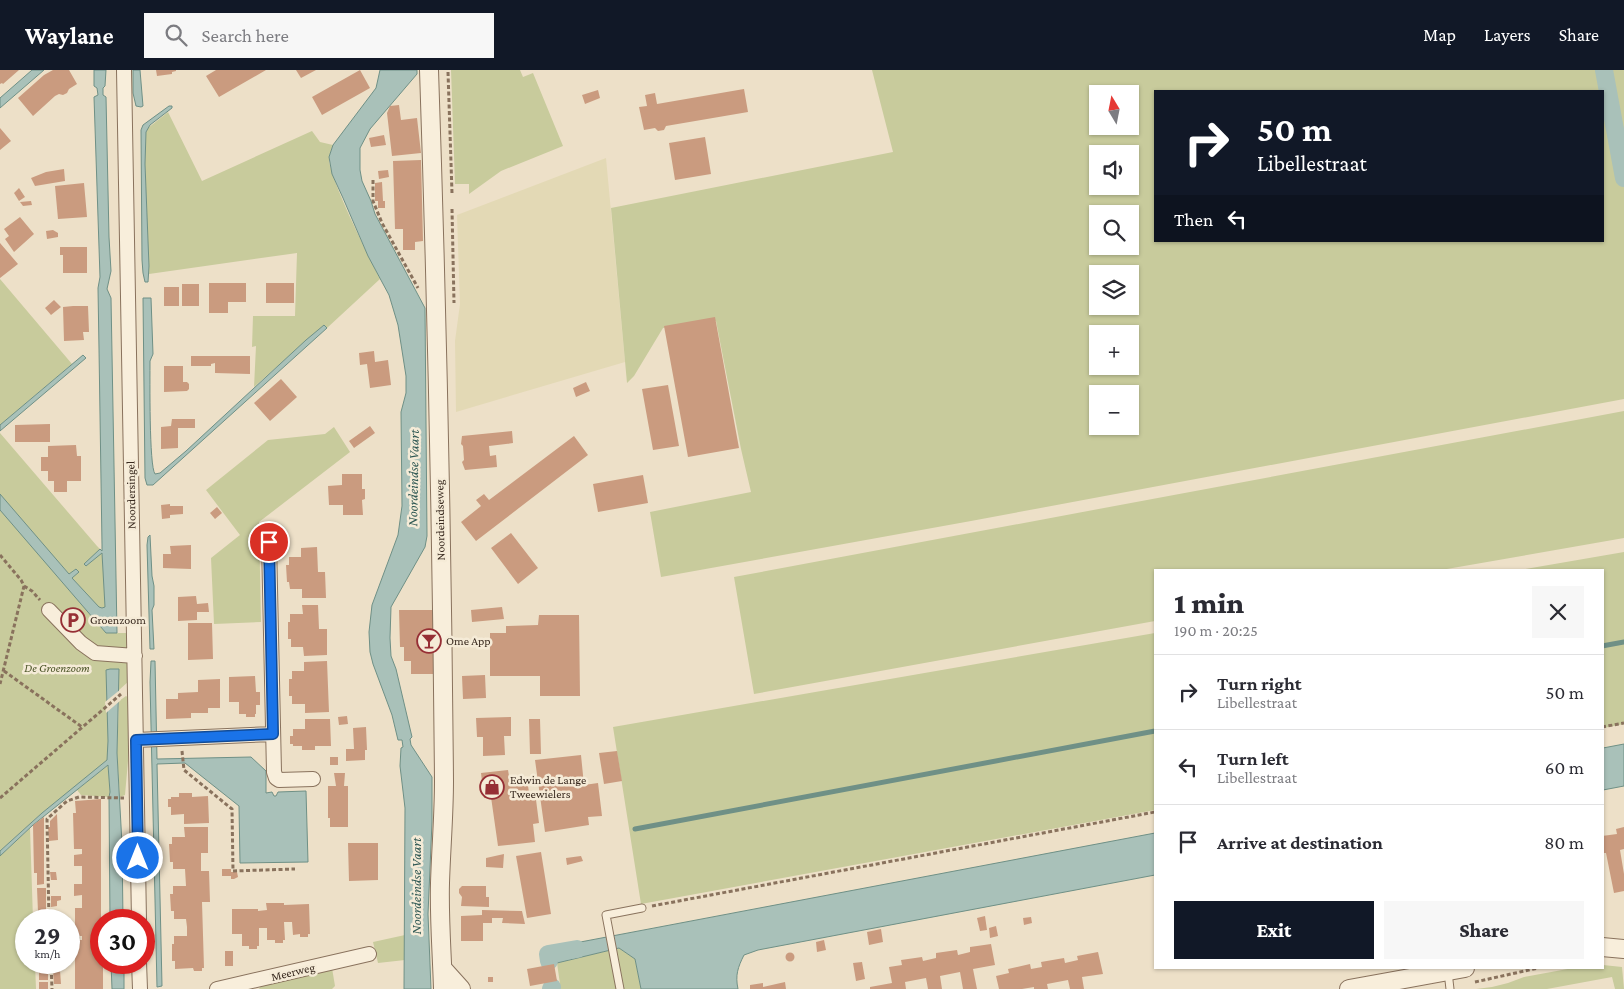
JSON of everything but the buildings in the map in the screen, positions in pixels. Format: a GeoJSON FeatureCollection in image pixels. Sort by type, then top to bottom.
{"type":"FeatureCollection","features":[{"type":"Feature","properties":{"kind":"street","name":"Noordersingel"},"geometry":{"type":"LineString","coordinates":[[124,70],[135,656],[149,740],[140,909]]}},
{"type":"Feature","properties":{"kind":"street","name":"Noordeindseweg"},"geometry":{"type":"LineString","coordinates":[[428,70],[436,301],[444,783],[440,930],[443,989]]}},
{"type":"Feature","properties":{"kind":"street"},"geometry":{"type":"LineString","coordinates":[[269,542],[273,734],[276,778],[279,780],[313,779]]}},
{"type":"Feature","properties":{"kind":"street"},"geometry":{"type":"LineString","coordinates":[[49,610],[80,643],[95,653],[135,656]]}},
{"type":"Feature","properties":{"kind":"street"},"geometry":{"type":"LineString","coordinates":[[149,740],[273,734]]}},
{"type":"Feature","properties":{"kind":"street"},"geometry":{"type":"LineString","coordinates":[[1604,947],[1624,949]]}},
{"type":"Feature","properties":{"kind":"street","name":"Meerweg"},"geometry":{"type":"LineString","coordinates":[[217,989],[369,954]]}},
{"type":"Feature","properties":{"kind":"street"},"geometry":{"type":"LineString","coordinates":[[443,969],[461,989]]}},
{"type":"Feature","properties":{"kind":"street"},"geometry":{"type":"LineString","coordinates":[[140,974],[140,989]]}},
{"type":"Feature","properties":{"kind":"street"},"geometry":{"type":"LineString","coordinates":[[1348,989],[1453,978]]}},
{"type":"Feature","properties":{"kind":"lane"},"geometry":{"type":"LineString","coordinates":[[620,989],[606,915],[642,908]]}},
{"type":"Feature","properties":{"kind":"path"},"geometry":{"type":"LineString","coordinates":[[373,180],[373,201],[382,223],[423,296],[436,301],[454,302]]}},
{"type":"Feature","properties":{"kind":"path"},"geometry":{"type":"LineString","coordinates":[[0,555],[24,586],[32,591],[49,610]]}},
{"type":"Feature","properties":{"kind":"path"},"geometry":{"type":"LineString","coordinates":[[0,684],[24,586]]}},
{"type":"Feature","properties":{"kind":"path"},"geometry":{"type":"LineString","coordinates":[[4,670],[82,727]]}},
{"type":"Feature","properties":{"kind":"path"},"geometry":{"type":"LineString","coordinates":[[0,798],[121,694]]}},
{"type":"Feature","properties":{"kind":"path"},"geometry":{"type":"LineString","coordinates":[[1604,727],[1624,723]]}},
{"type":"Feature","properties":{"kind":"path"},"geometry":{"type":"LineString","coordinates":[[182,756],[184,770],[232,809],[233,870],[295,869]]}},
{"type":"Feature","properties":{"kind":"path"},"geometry":{"type":"LineString","coordinates":[[49,909],[47,819],[67,801],[79,797],[120,798]]}},
{"type":"Feature","properties":{"kind":"path"},"geometry":{"type":"LineString","coordinates":[[642,908],[1154,812]]}},
{"type":"Feature","properties":{"kind":"path"},"geometry":{"type":"LineString","coordinates":[[1453,978],[1490,980],[1531,969]]}},
{"type":"Feature","properties":{"kind":"path"},"geometry":{"type":"LineString","coordinates":[[51,974],[52,989]]}},
{"type":"Feature","properties":{"kind":"shaded area"},"geometry":{"type":"Polygon","coordinates":[[[606,158],[625,362],[456,412],[455,341],[460,304],[457,215],[606,158]]]}},
{"type":"Feature","properties":{"kind":"green space"},"geometry":{"type":"Polygon","coordinates":[[[451,70],[520,70],[523,77],[533,73],[563,146],[501,171],[469,194],[469,184],[455,184],[451,70]]]}},
{"type":"Feature","properties":{"kind":"green space"},"geometry":{"type":"Polygon","coordinates":[[[872,70],[1624,70],[1624,399],[661,577],[650,512],[751,492],[716,321],[663,328],[634,376],[627,383],[611,208],[893,152],[872,70]]]}},
{"type":"Feature","properties":{"kind":"green space"},"geometry":{"type":"Polygon","coordinates":[[[168,112],[202,181],[312,131],[320,142],[333,145],[329,157],[330,166],[350,217],[380,279],[327,328],[324,325],[254,387],[256,346],[252,347],[253,316],[295,316],[297,253],[149,274],[145,164],[146,132],[148,128],[168,112]]]}},
{"type":"Feature","properties":{"kind":"green space"},"geometry":{"type":"Polygon","coordinates":[[[0,279],[72,364],[0,425],[0,279]]]}},
{"type":"Feature","properties":{"kind":"green space"},"geometry":{"type":"Polygon","coordinates":[[[1624,411],[1624,538],[1447,569],[1154,569],[1154,621],[754,694],[734,577],[1624,411]]]}},
{"type":"Feature","properties":{"kind":"green space"},"geometry":{"type":"Polygon","coordinates":[[[334,427],[350,452],[259,522],[261,622],[214,624],[211,558],[240,535],[206,490],[268,440],[325,434],[334,427]]]}},
{"type":"Feature","properties":{"kind":"green space","name":"De Groenzoom"},"geometry":{"type":"Polygon","coordinates":[[[0,433],[100,549],[90,559],[92,561],[102,552],[114,633],[127,633],[128,647],[125,650],[129,681],[119,690],[119,670],[113,756],[42,813],[0,851],[0,433]]]}},
{"type":"Feature","properties":{"kind":"green space"},"geometry":{"type":"Polygon","coordinates":[[[1624,552],[1624,724],[1604,728],[1604,569],[1526,569],[1624,552]]]}},
{"type":"Feature","properties":{"kind":"green space"},"geometry":{"type":"Polygon","coordinates":[[[1154,633],[1154,810],[641,904],[613,727],[1154,633]]]}},
{"type":"Feature","properties":{"kind":"green space"},"geometry":{"type":"Polygon","coordinates":[[[126,696],[129,698],[128,761],[125,795],[120,797],[117,753],[119,701],[126,696]]]}},
{"type":"Feature","properties":{"kind":"green space"},"geometry":{"type":"Polygon","coordinates":[[[108,765],[109,797],[81,795],[77,790],[108,765]]]}},
{"type":"Feature","properties":{"kind":"green space"},"geometry":{"type":"Polygon","coordinates":[[[30,828],[33,909],[15,909],[15,974],[35,974],[36,989],[0,989],[0,856],[30,828]]]}},
{"type":"Feature","properties":{"kind":"green space"},"geometry":{"type":"Polygon","coordinates":[[[405,935],[405,960],[378,963],[373,942],[405,935]]]}},
{"type":"Feature","properties":{"kind":"green space"},"geometry":{"type":"Polygon","coordinates":[[[619,948],[635,959],[641,989],[558,989],[560,984],[557,963],[619,948]]]}},
{"type":"Feature","properties":{"kind":"green space"},"geometry":{"type":"Polygon","coordinates":[[[1604,965],[1622,967],[1624,989],[1615,989],[1612,977],[1547,989],[1476,989],[1508,983],[1524,977],[1568,969],[1604,969],[1604,965]]]}},
{"type":"Feature","properties":{"kind":"green space"},"geometry":{"type":"Polygon","coordinates":[[[332,968],[335,986],[332,989],[259,989],[262,984],[332,968]]]}},
{"type":"Feature","properties":{"kind":"water"},"geometry":{"type":"Polygon","coordinates":[[[32,70],[44,70],[0,108],[0,98],[32,70]]]}},
{"type":"Feature","properties":{"kind":"water"},"geometry":{"type":"Polygon","coordinates":[[[94,70],[106,70],[103,95],[106,97],[111,271],[107,289],[111,298],[117,633],[106,633],[0,510],[0,494],[69,574],[76,569],[79,572],[72,578],[99,607],[105,607],[102,553],[86,566],[84,564],[100,549],[102,551],[98,288],[100,277],[94,97],[98,95],[97,88],[94,86],[94,70]]]}},
{"type":"Feature","properties":{"kind":"water"},"geometry":{"type":"Polygon","coordinates":[[[133,70],[140,70],[143,106],[141,107],[136,106],[133,93],[133,70]]]}},
{"type":"Feature","properties":{"kind":"water","name":"Noordeindse Vaart"},"geometry":{"type":"Polygon","coordinates":[[[380,70],[417,70],[417,74],[370,129],[360,148],[360,170],[362,181],[375,214],[425,308],[427,536],[425,547],[391,607],[390,638],[391,656],[396,669],[412,737],[410,739],[411,745],[432,777],[428,914],[431,989],[404,989],[405,808],[400,766],[401,748],[403,747],[402,740],[398,740],[392,715],[373,664],[369,632],[372,605],[398,535],[402,506],[401,412],[406,393],[406,376],[398,325],[389,295],[368,256],[332,174],[329,157],[333,145],[376,88],[380,70]]]}},
{"type":"Feature","properties":{"kind":"water"},"geometry":{"type":"Polygon","coordinates":[[[169,106],[172,106],[172,108],[150,125],[146,132],[145,164],[149,266],[148,282],[145,282],[142,260],[141,130],[143,125],[169,106]]]}},
{"type":"Feature","properties":{"kind":"water"},"geometry":{"type":"Polygon","coordinates":[[[143,298],[151,298],[153,354],[150,361],[150,421],[155,474],[160,473],[186,451],[306,340],[324,325],[327,328],[153,485],[147,485],[145,478],[143,298]]]}},
{"type":"Feature","properties":{"kind":"water"},"geometry":{"type":"Polygon","coordinates":[[[83,355],[86,358],[0,431],[0,425],[83,355]]]}},
{"type":"Feature","properties":{"kind":"water"},"geometry":{"type":"Polygon","coordinates":[[[150,535],[154,586],[154,605],[152,610],[154,649],[150,649],[147,545],[150,535]]]}},
{"type":"Feature","properties":{"kind":"water"},"geometry":{"type":"Polygon","coordinates":[[[151,661],[155,661],[157,759],[251,757],[266,771],[266,793],[272,792],[276,796],[278,792],[306,791],[308,862],[240,863],[239,806],[185,763],[157,764],[162,986],[157,987],[150,682],[151,661]]]}},
{"type":"Feature","properties":{"kind":"water"},"geometry":{"type":"Polygon","coordinates":[[[119,669],[117,753],[122,844],[123,909],[110,909],[110,792],[108,765],[33,825],[0,856],[0,851],[42,813],[107,760],[106,670],[119,669]]]}},
{"type":"Feature","properties":{"kind":"water"},"geometry":{"type":"Polygon","coordinates":[[[1624,744],[1624,786],[1604,790],[1604,748],[1624,744]]]}},
{"type":"Feature","properties":{"kind":"water"},"geometry":{"type":"Polygon","coordinates":[[[1154,833],[1154,875],[758,950],[744,955],[738,971],[738,989],[641,989],[635,959],[619,948],[557,963],[554,947],[1154,833]]]}},
{"type":"Feature","properties":{"kind":"water"},"geometry":{"type":"Polygon","coordinates":[[[111,974],[124,974],[124,989],[112,989],[111,974]]]}},
{"type":"Feature","properties":{"kind":"pier"},"geometry":{"type":"Polygon","coordinates":[[[121,689],[121,700],[106,713],[105,702],[121,689]]]}},
{"type":"Feature","properties":{"kind":"waterway"},"geometry":{"type":"LineString","coordinates":[[1604,70],[1624,178]]}},
{"type":"Feature","properties":{"kind":"waterway"},"geometry":{"type":"LineString","coordinates":[[1604,646],[1624,642]]}},
{"type":"Feature","properties":{"kind":"waterway"},"geometry":{"type":"LineString","coordinates":[[635,829],[1154,731]]}},
{"type":"Feature","properties":{"kind":"waterway"},"geometry":{"type":"LineString","coordinates":[[549,961],[548,954],[577,949]]}},
{"type":"Feature","properties":{"kind":"place","name":"Groenzoom"},"geometry":{"type":"Point","coordinates":[73,620]}},
{"type":"Feature","properties":{"kind":"place","name":"Ome App"},"geometry":{"type":"Point","coordinates":[429,641]}},
{"type":"Feature","properties":{"kind":"place","name":"Edwin de Lange Tweewielers"},"geometry":{"type":"Point","coordinates":[492,787]}},
{"type":"Feature","properties":{"kind":"route"},"geometry":{"type":"LineString","coordinates":[[138,858],[136,740],[273,734],[269,542]]}}]}
